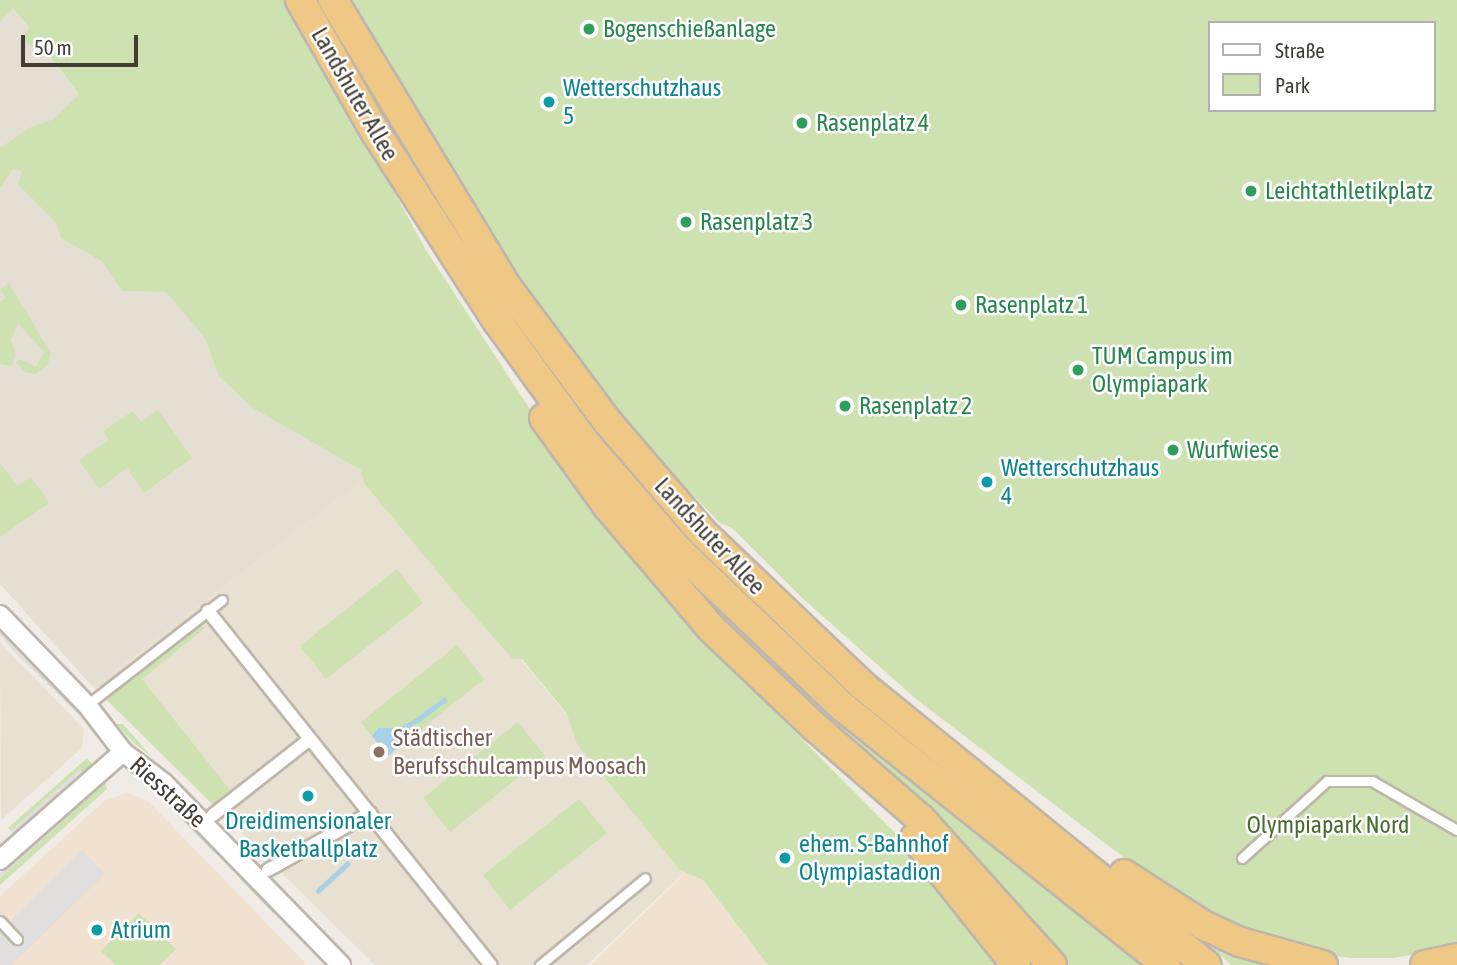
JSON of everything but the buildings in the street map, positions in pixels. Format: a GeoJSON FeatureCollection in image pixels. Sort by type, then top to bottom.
{"type":"FeatureCollection","features":[{"type":"Feature","properties":{"kind":"highway","name":"Landshuter Allee"},"geometry":{"type":"LineString","coordinates":[[300,0],[376,133],[503,330],[631,497],[774,646],[905,760],[1166,965]]}},
{"type":"Feature","properties":{"kind":"highway","name":"Landshuter Allee"},"geometry":{"type":"LineString","coordinates":[[333,0],[479,243],[606,420],[701,531],[795,625],[1207,965]]}},
{"type":"Feature","properties":{"kind":"highway"},"geometry":{"type":"LineString","coordinates":[[503,330],[517,380],[609,508],[711,628],[815,727],[921,819],[1052,965]]}},
{"type":"Feature","properties":{"kind":"highway"},"geometry":{"type":"LineString","coordinates":[[815,727],[946,874],[1016,965]]}},
{"type":"Feature","properties":{"kind":"highway"},"geometry":{"type":"LineString","coordinates":[[1032,821],[1101,858],[1203,925],[1268,953],[1323,965]]}},
{"type":"Feature","properties":{"kind":"highway"},"geometry":{"type":"LineString","coordinates":[[1425,965],[1457,958]]}},
{"type":"Feature","properties":{"kind":"street"},"geometry":{"type":"LineString","coordinates":[[208,611],[491,965]]}},
{"type":"Feature","properties":{"kind":"street","name":"Riesstraße"},"geometry":{"type":"LineString","coordinates":[[0,615],[87,705],[123,752],[164,783],[341,965]]}},
{"type":"Feature","properties":{"kind":"street"},"geometry":{"type":"LineString","coordinates":[[214,815],[310,739]]}},
{"type":"Feature","properties":{"kind":"street"},"geometry":{"type":"LineString","coordinates":[[0,860],[123,752]]}},
{"type":"Feature","properties":{"kind":"street"},"geometry":{"type":"LineString","coordinates":[[268,870],[370,813]]}},
{"type":"Feature","properties":{"kind":"lane"},"geometry":{"type":"LineString","coordinates":[[87,705],[222,600]]}},
{"type":"Feature","properties":{"kind":"lane"},"geometry":{"type":"LineString","coordinates":[[1242,858],[1327,780],[1372,780],[1457,830]]}},
{"type":"Feature","properties":{"kind":"lane"},"geometry":{"type":"LineString","coordinates":[[540,965],[645,878]]}},
{"type":"Feature","properties":{"kind":"lane"},"geometry":{"type":"LineString","coordinates":[[0,921],[17,939]]}},
{"type":"Feature","properties":{"kind":"shaded area"},"geometry":{"type":"Polygon","coordinates":[[[0,0],[7,0],[369,475],[93,687],[0,584],[0,0]]]}},
{"type":"Feature","properties":{"kind":"shaded area","name":"Städtischer Berufsschulcampus Moosach"},"geometry":{"type":"Polygon","coordinates":[[[369,475],[691,866],[587,965],[375,965],[93,687],[369,475]]]}},
{"type":"Feature","properties":{"kind":"shaded area"},"geometry":{"type":"Polygon","coordinates":[[[0,629],[85,715],[82,718],[17,655],[0,635],[0,629]]]}},
{"type":"Feature","properties":{"kind":"shaded area"},"geometry":{"type":"Polygon","coordinates":[[[0,643],[84,729],[82,748],[1,820],[0,643]]]}},
{"type":"Feature","properties":{"kind":"shaded area"},"geometry":{"type":"Polygon","coordinates":[[[79,770],[83,774],[15,835],[11,831],[79,770]]]}},
{"type":"Feature","properties":{"kind":"shaded area"},"geometry":{"type":"Polygon","coordinates":[[[92,789],[92,795],[0,878],[0,872],[92,789]]]}},
{"type":"Feature","properties":{"kind":"shaded area"},"geometry":{"type":"Polygon","coordinates":[[[126,793],[147,800],[307,965],[0,965],[0,896],[104,801],[126,793]]]}},
{"type":"Feature","properties":{"kind":"shaded area"},"geometry":{"type":"Polygon","coordinates":[[[163,794],[219,851],[213,852],[160,797],[163,794]]]}},
{"type":"Feature","properties":{"kind":"shaded area"},"geometry":{"type":"Polygon","coordinates":[[[82,850],[105,874],[12,965],[0,965],[0,931],[82,850]]]}},
{"type":"Feature","properties":{"kind":"shaded area"},"geometry":{"type":"Polygon","coordinates":[[[692,866],[768,965],[591,965],[692,866]]]}},
{"type":"Feature","properties":{"kind":"green space"},"geometry":{"type":"Polygon","coordinates":[[[0,0],[289,0],[426,250],[567,466],[568,478],[680,616],[910,848],[998,965],[768,965],[703,880],[680,870],[577,744],[567,714],[522,659],[512,658],[472,613],[364,483],[361,470],[253,408],[219,376],[205,338],[166,292],[122,291],[103,262],[61,238],[56,222],[18,184],[22,171],[13,169],[0,188],[0,148],[29,128],[54,119],[79,94],[49,55],[20,40],[29,28],[13,8],[0,22],[0,0]]]}},
{"type":"Feature","properties":{"kind":"green space","name":"TUM Campus im Olympiapark"},"geometry":{"type":"Polygon","coordinates":[[[347,0],[1457,0],[1457,948],[1392,958],[1352,958],[1316,954],[1237,929],[1165,889],[916,699],[800,596],[732,528],[720,523],[633,433],[503,260],[347,0]]]}},
{"type":"Feature","properties":{"kind":"green space"},"geometry":{"type":"Polygon","coordinates":[[[9,283],[50,352],[48,365],[35,374],[24,372],[16,362],[20,359],[36,367],[44,352],[18,323],[11,340],[16,355],[12,366],[0,364],[0,302],[6,298],[0,290],[9,283]]]}},
{"type":"Feature","properties":{"kind":"green space"},"geometry":{"type":"Polygon","coordinates":[[[158,410],[192,458],[144,493],[127,468],[99,489],[79,460],[109,440],[103,431],[133,411],[141,422],[158,410]]]}},
{"type":"Feature","properties":{"kind":"green space"},"geometry":{"type":"Polygon","coordinates":[[[0,463],[17,486],[31,477],[49,503],[0,537],[0,463]]]}},
{"type":"Feature","properties":{"kind":"green space"},"geometry":{"type":"Polygon","coordinates":[[[668,562],[797,687],[865,745],[1141,965],[1065,965],[753,658],[668,562]]]}},
{"type":"Feature","properties":{"kind":"green space"},"geometry":{"type":"Polygon","coordinates":[[[397,569],[423,603],[326,679],[300,646],[397,569]]]}},
{"type":"Feature","properties":{"kind":"green space"},"geometry":{"type":"Polygon","coordinates":[[[199,626],[205,628],[142,679],[233,794],[216,807],[105,698],[199,626]]]}},
{"type":"Feature","properties":{"kind":"green space"},"geometry":{"type":"Polygon","coordinates":[[[457,645],[484,679],[388,756],[361,722],[457,645]]]}},
{"type":"Feature","properties":{"kind":"green space"},"geometry":{"type":"Polygon","coordinates":[[[518,722],[545,756],[450,832],[423,798],[518,722]]]}},
{"type":"Feature","properties":{"kind":"green space"},"geometry":{"type":"Polygon","coordinates":[[[116,724],[123,724],[152,757],[135,744],[116,724]]]}},
{"type":"Feature","properties":{"kind":"green space"},"geometry":{"type":"Polygon","coordinates":[[[87,758],[93,765],[83,774],[79,770],[11,831],[8,828],[87,758]]]}},
{"type":"Feature","properties":{"kind":"green space"},"geometry":{"type":"Polygon","coordinates":[[[104,781],[107,789],[0,885],[0,878],[104,781]]]}},
{"type":"Feature","properties":{"kind":"green space"},"geometry":{"type":"Polygon","coordinates":[[[579,799],[607,833],[510,910],[483,875],[579,799]]]}},
{"type":"Feature","properties":{"kind":"green space"},"geometry":{"type":"Polygon","coordinates":[[[243,876],[276,910],[273,913],[240,879],[243,876]]]}},
{"type":"Feature","properties":{"kind":"green space"},"geometry":{"type":"Polygon","coordinates":[[[139,913],[176,949],[160,965],[115,965],[101,951],[139,913]]]}},
{"type":"Feature","properties":{"kind":"green space"},"geometry":{"type":"Polygon","coordinates":[[[1193,929],[1293,965],[1231,965],[1193,929]]]}},
{"type":"Feature","properties":{"kind":"water"},"geometry":{"type":"Polygon","coordinates":[[[415,719],[418,722],[398,735],[408,733],[411,737],[388,756],[372,736],[378,728],[399,728],[415,719]]]}},
{"type":"Feature","properties":{"kind":"waterway"},"geometry":{"type":"LineString","coordinates":[[416,721],[444,700]]}},
{"type":"Feature","properties":{"kind":"waterway"},"geometry":{"type":"LineString","coordinates":[[318,891],[347,864]]}},
{"type":"Feature","properties":{"kind":"place","name":"Bogenschießanlage"},"geometry":{"type":"Point","coordinates":[589,29]}},
{"type":"Feature","properties":{"kind":"place","name":"Wetterschutzhaus 5"},"geometry":{"type":"Point","coordinates":[549,102]}},
{"type":"Feature","properties":{"kind":"place","name":"Rasenplatz 4"},"geometry":{"type":"Point","coordinates":[802,123]}},
{"type":"Feature","properties":{"kind":"place","name":"Leichtathletikplatz"},"geometry":{"type":"Point","coordinates":[1251,191]}},
{"type":"Feature","properties":{"kind":"place","name":"Rasenplatz 3"},"geometry":{"type":"Point","coordinates":[686,222]}},
{"type":"Feature","properties":{"kind":"place","name":"Rasenplatz 1"},"geometry":{"type":"Point","coordinates":[961,305]}},
{"type":"Feature","properties":{"kind":"place","name":"TUM Campus im Olympiapark"},"geometry":{"type":"Point","coordinates":[1078,370]}},
{"type":"Feature","properties":{"kind":"place","name":"Rasenplatz 2"},"geometry":{"type":"Point","coordinates":[845,406]}},
{"type":"Feature","properties":{"kind":"place","name":"Wurfwiese"},"geometry":{"type":"Point","coordinates":[1173,450]}},
{"type":"Feature","properties":{"kind":"place","name":"Wetterschutzhaus 4"},"geometry":{"type":"Point","coordinates":[987,482]}},
{"type":"Feature","properties":{"kind":"place","name":"Städtischer Berufsschulcampus Moosach"},"geometry":{"type":"Point","coordinates":[379,752]}},
{"type":"Feature","properties":{"kind":"place","name":"Dreidimensionaler Basketballplatz"},"geometry":{"type":"Point","coordinates":[308,796]}},
{"type":"Feature","properties":{"kind":"place","name":"ehem. S-Bahnhof Olympiastadion"},"geometry":{"type":"Point","coordinates":[785,858]}},
{"type":"Feature","properties":{"kind":"place","name":"Atrium"},"geometry":{"type":"Point","coordinates":[97,930]}},
{"type":"Feature","properties":{"kind":"park label","name":"Olympiapark Nord"},"geometry":{"type":"Point","coordinates":[1328,825]}}]}
